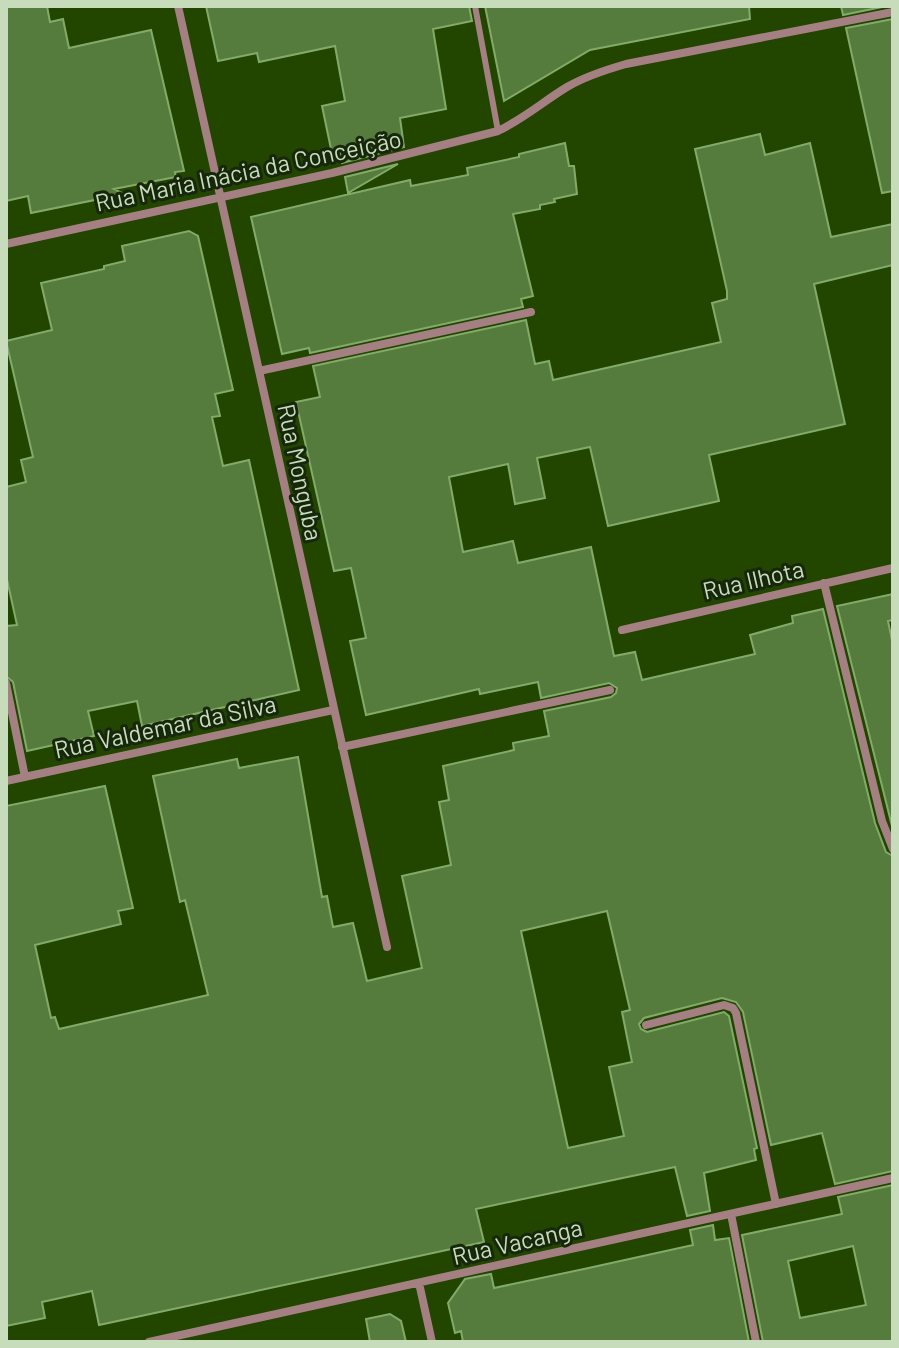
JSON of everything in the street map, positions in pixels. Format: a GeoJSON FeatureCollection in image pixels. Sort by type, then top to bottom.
{"type":"FeatureCollection","features":[{"type":"Feature","properties":{"kind":"street","name":"Rua Monguba"},"geometry":{"type":"LineString","coordinates":[[178,6],[387,947]]}},
{"type":"Feature","properties":{"kind":"street","name":"Rua Maria Inácia da Conceição"},"geometry":{"type":"LineString","coordinates":[[6,244],[429,151],[498,131],[593,74],[710,46],[893,12]]}},
{"type":"Feature","properties":{"kind":"street"},"geometry":{"type":"LineString","coordinates":[[259,371],[531,312]]}},
{"type":"Feature","properties":{"kind":"street","name":"Rua Ilhota"},"geometry":{"type":"LineString","coordinates":[[622,630],[893,568]]}},
{"type":"Feature","properties":{"kind":"street"},"geometry":{"type":"LineString","coordinates":[[824,583],[882,821],[893,849]]}},
{"type":"Feature","properties":{"kind":"street"},"geometry":{"type":"LineString","coordinates":[[6,683],[25,777]]}},
{"type":"Feature","properties":{"kind":"street"},"geometry":{"type":"LineString","coordinates":[[342,747],[610,690]]}},
{"type":"Feature","properties":{"kind":"street","name":"Rua Valdemar da Silva"},"geometry":{"type":"LineString","coordinates":[[6,781],[333,710]]}},
{"type":"Feature","properties":{"kind":"street"},"geometry":{"type":"LineString","coordinates":[[646,1025],[724,1005],[733,1008],[776,1204]]}},
{"type":"Feature","properties":{"kind":"street","name":"Rua Vacanga"},"geometry":{"type":"LineString","coordinates":[[149,1342],[893,1178]]}},
{"type":"Feature","properties":{"kind":"street"},"geometry":{"type":"LineString","coordinates":[[731,1214],[756,1342]]}},
{"type":"Feature","properties":{"kind":"street"},"geometry":{"type":"LineString","coordinates":[[419,1283],[432,1342]]}},
{"type":"Feature","properties":{"kind":"lane"},"geometry":{"type":"LineString","coordinates":[[475,6],[498,131]]}},
{"type":"Feature","properties":{"kind":"building"},"geometry":{"type":"Polygon","coordinates":[[[6,6],[47,6],[50,22],[63,19],[69,48],[151,30],[184,171],[175,172],[176,177],[114,189],[124,194],[31,213],[28,196],[6,201],[6,6]]]}},
{"type":"Feature","properties":{"kind":"building"},"geometry":{"type":"Polygon","coordinates":[[[206,6],[469,6],[472,21],[433,29],[446,109],[400,118],[404,147],[342,163],[340,153],[332,154],[322,106],[345,101],[335,46],[259,62],[257,53],[218,61],[206,6]]]}},
{"type":"Feature","properties":{"kind":"building"},"geometry":{"type":"Polygon","coordinates":[[[485,6],[749,6],[750,19],[590,50],[504,101],[485,6]]]}},
{"type":"Feature","properties":{"kind":"building"},"geometry":{"type":"Polygon","coordinates":[[[841,6],[887,6],[843,15],[841,6]]]}},
{"type":"Feature","properties":{"kind":"building"},"geometry":{"type":"Polygon","coordinates":[[[893,19],[893,191],[882,193],[846,28],[893,19]]]}},
{"type":"Feature","properties":{"kind":"building"},"geometry":{"type":"Polygon","coordinates":[[[760,134],[765,155],[810,143],[831,237],[893,224],[893,265],[814,284],[845,424],[709,455],[719,501],[608,526],[590,447],[537,458],[545,498],[515,504],[508,464],[449,477],[463,552],[513,541],[518,563],[591,547],[614,656],[635,652],[642,680],[755,654],[750,635],[793,623],[792,616],[823,609],[875,823],[886,852],[893,856],[893,1171],[835,1184],[822,1133],[771,1145],[743,1012],[736,1002],[722,998],[644,1018],[639,1024],[647,1032],[724,1012],[729,1016],[757,1148],[754,1149],[756,1160],[704,1173],[710,1211],[687,1216],[675,1167],[476,1209],[484,1242],[99,1325],[92,1291],[42,1302],[45,1318],[6,1326],[6,806],[105,786],[133,908],[118,911],[121,924],[35,945],[51,1018],[55,1017],[59,1029],[208,995],[185,900],[180,902],[153,776],[237,759],[239,768],[298,757],[322,897],[327,896],[333,927],[353,923],[367,981],[422,968],[402,876],[451,865],[439,802],[449,800],[443,766],[514,750],[513,743],[549,736],[544,711],[611,697],[617,688],[609,683],[541,698],[538,682],[480,694],[479,689],[366,715],[350,641],[366,638],[351,568],[334,571],[296,402],[320,397],[313,366],[526,320],[535,364],[549,361],[553,380],[721,342],[712,303],[727,299],[727,291],[695,149],[760,134]],[[607,911],[521,931],[568,1148],[624,1136],[609,1067],[632,1062],[622,1012],[630,1010],[607,911]]]}},
{"type":"Feature","properties":{"kind":"building"},"geometry":{"type":"Polygon","coordinates":[[[565,143],[569,166],[574,166],[577,194],[554,199],[555,202],[540,205],[540,209],[513,214],[533,296],[521,299],[523,307],[310,353],[309,348],[282,354],[251,217],[410,180],[411,186],[468,175],[467,168],[565,143]]]}},
{"type":"Feature","properties":{"kind":"building"},"geometry":{"type":"Polygon","coordinates":[[[398,164],[348,193],[345,177],[398,164]]]}},
{"type":"Feature","properties":{"kind":"building"},"geometry":{"type":"Polygon","coordinates":[[[189,231],[198,236],[233,390],[215,394],[220,416],[212,417],[223,466],[249,460],[299,690],[142,726],[137,701],[88,711],[94,736],[27,751],[13,682],[6,676],[6,626],[17,625],[6,575],[6,487],[26,482],[21,460],[33,457],[6,341],[52,330],[41,283],[104,269],[104,266],[125,261],[122,246],[189,231]]]}},
{"type":"Feature","properties":{"kind":"building"},"geometry":{"type":"Polygon","coordinates":[[[893,594],[893,620],[888,621],[893,645],[893,830],[837,606],[893,594]]]}},
{"type":"Feature","properties":{"kind":"building"},"geometry":{"type":"Polygon","coordinates":[[[893,1185],[893,1342],[763,1342],[742,1235],[842,1214],[838,1197],[893,1185]],[[853,1246],[788,1261],[800,1318],[866,1305],[853,1246]]]}},
{"type":"Feature","properties":{"kind":"building"},"geometry":{"type":"Polygon","coordinates":[[[713,1225],[715,1240],[729,1238],[749,1342],[463,1342],[461,1331],[455,1333],[448,1303],[465,1279],[491,1274],[494,1288],[584,1269],[693,1245],[690,1230],[713,1225]]]}},
{"type":"Feature","properties":{"kind":"building"},"geometry":{"type":"Polygon","coordinates":[[[390,1314],[401,1321],[406,1342],[370,1342],[366,1319],[390,1314]]]}}]}
